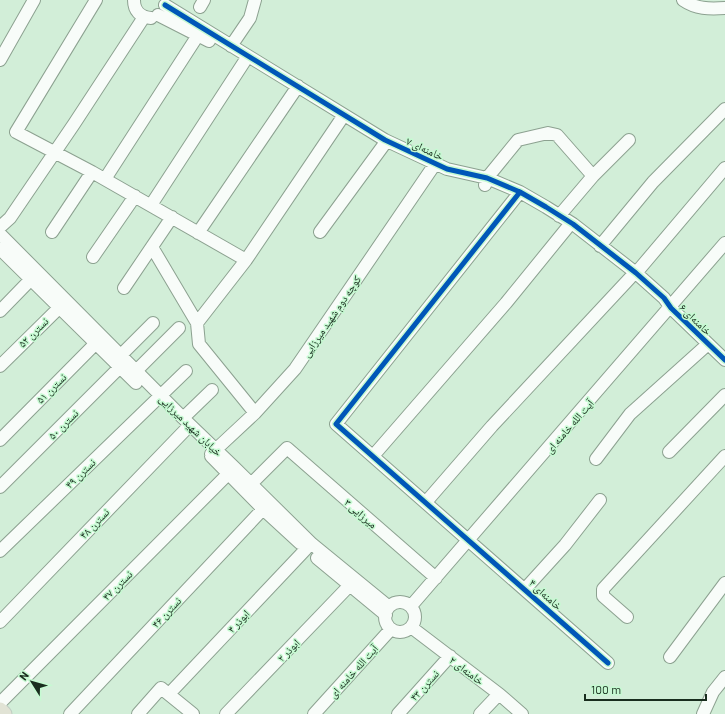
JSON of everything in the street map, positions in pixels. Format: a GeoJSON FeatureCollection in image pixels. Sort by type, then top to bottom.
{"type":"FeatureCollection","features":[{"type":"Feature","properties":{"kind":"main road"},"geometry":{"type":"LineString","coordinates":[[0,710],[4,714]]}},
{"type":"Feature","properties":{"kind":"street"},"geometry":{"type":"LineString","coordinates":[[0,44],[25,0]]}},
{"type":"Feature","properties":{"kind":"street"},"geometry":{"type":"LineString","coordinates":[[0,60],[34,0]]}},
{"type":"Feature","properties":{"kind":"street"},"geometry":{"type":"LineString","coordinates":[[96,0],[16,132],[105,179],[246,260]]}},
{"type":"Feature","properties":{"kind":"street"},"geometry":{"type":"LineString","coordinates":[[134,0],[141,14],[152,18],[163,7]]}},
{"type":"Feature","properties":{"kind":"street"},"geometry":{"type":"LineString","coordinates":[[231,46],[250,18],[255,0]]}},
{"type":"Feature","properties":{"kind":"street"},"geometry":{"type":"LineString","coordinates":[[683,0],[693,6],[709,9],[725,8]]}},
{"type":"Feature","properties":{"kind":"street","name":"خامنه‌ای ۷"},"geometry":{"type":"LineString","coordinates":[[163,7],[342,118],[383,146],[460,180],[486,182],[518,195],[560,216],[600,246],[671,308]]}},
{"type":"Feature","properties":{"kind":"street"},"geometry":{"type":"LineString","coordinates":[[0,227],[53,151],[97,80],[141,14]]}},
{"type":"Feature","properties":{"kind":"street"},"geometry":{"type":"LineString","coordinates":[[105,179],[200,31]]}},
{"type":"Feature","properties":{"kind":"street","name":"خامنه‌ای ۷"},"geometry":{"type":"LineString","coordinates":[[200,31],[231,46],[246,59]]}},
{"type":"Feature","properties":{"kind":"street"},"geometry":{"type":"LineString","coordinates":[[151,205],[246,59]]}},
{"type":"Feature","properties":{"kind":"street"},"geometry":{"type":"LineString","coordinates":[[198,233],[295,89]]}},
{"type":"Feature","properties":{"kind":"street"},"geometry":{"type":"LineString","coordinates":[[600,246],[653,182],[725,109]]}},
{"type":"Feature","properties":{"kind":"street"},"geometry":{"type":"LineString","coordinates":[[197,323],[246,260],[342,118]]}},
{"type":"Feature","properties":{"kind":"street","name":"خامنه‌ای ۷"},"geometry":{"type":"LineString","coordinates":[[342,118],[433,167]]}},
{"type":"Feature","properties":{"kind":"street"},"geometry":{"type":"LineString","coordinates":[[486,182],[518,140],[548,133],[557,135],[593,176]]}},
{"type":"Feature","properties":{"kind":"street"},"geometry":{"type":"LineString","coordinates":[[560,216],[593,176],[629,140]]}},
{"type":"Feature","properties":{"kind":"street"},"geometry":{"type":"LineString","coordinates":[[320,232],[383,146]]}},
{"type":"Feature","properties":{"kind":"street","name":"کوچه دوم شهید میرزایی"},"geometry":{"type":"LineString","coordinates":[[213,452],[255,413],[295,369],[433,167]]}},
{"type":"Feature","properties":{"kind":"street"},"geometry":{"type":"LineString","coordinates":[[426,502],[492,426],[633,276],[725,168]]}},
{"type":"Feature","properties":{"kind":"street"},"geometry":{"type":"LineString","coordinates":[[52,232],[92,172]]}},
{"type":"Feature","properties":{"kind":"street","name":"خامنه‌ای ۷"},"geometry":{"type":"LineString","coordinates":[[518,195],[567,228],[633,276]]}},
{"type":"Feature","properties":{"kind":"street","name":"خامنه‌ای ۴"},"geometry":{"type":"LineString","coordinates":[[518,195],[336,424],[608,663]]}},
{"type":"Feature","properties":{"kind":"street"},"geometry":{"type":"LineString","coordinates":[[93,257],[135,196]]}},
{"type":"Feature","properties":{"kind":"street"},"geometry":{"type":"LineString","coordinates":[[124,288],[172,217]]}},
{"type":"Feature","properties":{"kind":"street"},"geometry":{"type":"LineString","coordinates":[[374,456],[506,303],[567,228]]}},
{"type":"Feature","properties":{"kind":"street","name":"خیابان شهید میرزایی"},"geometry":{"type":"LineString","coordinates":[[0,234],[3,248],[35,275],[99,340],[186,424],[231,470],[263,509],[349,586],[387,611]]}},
{"type":"Feature","properties":{"kind":"street","name":"آیت الله خامنه ای"},"geometry":{"type":"LineString","coordinates":[[411,606],[470,541],[671,308],[725,243]]}},
{"type":"Feature","properties":{"kind":"street"},"geometry":{"type":"LineString","coordinates":[[152,247],[197,323],[198,344],[255,413]]}},
{"type":"Feature","properties":{"kind":"street"},"geometry":{"type":"LineString","coordinates":[[0,311],[35,275]]}},
{"type":"Feature","properties":{"kind":"street","name":"نسترن ۵۲"},"geometry":{"type":"LineString","coordinates":[[0,366],[63,303]]}},
{"type":"Feature","properties":{"kind":"street","name":"خامنه‌ای ۶"},"geometry":{"type":"LineString","coordinates":[[671,308],[725,360]]}},
{"type":"Feature","properties":{"kind":"street","name":"نسترن ۵۰"},"geometry":{"type":"LineString","coordinates":[[0,487],[122,361],[153,323]]}},
{"type":"Feature","properties":{"kind":"street"},"geometry":{"type":"LineString","coordinates":[[136,371],[179,328]]}},
{"type":"Feature","properties":{"kind":"street","name":"نسترن ۵۱"},"geometry":{"type":"LineString","coordinates":[[0,440],[99,340]]}},
{"type":"Feature","properties":{"kind":"street"},"geometry":{"type":"LineString","coordinates":[[596,459],[630,414],[708,344]]}},
{"type":"Feature","properties":{"kind":"street","name":"خیابان شهید میرزایی"},"geometry":{"type":"LineString","coordinates":[[122,361],[136,371],[158,398]]}},
{"type":"Feature","properties":{"kind":"street","name":"نسترن ۴۹"},"geometry":{"type":"LineString","coordinates":[[0,551],[186,371]]}},
{"type":"Feature","properties":{"kind":"street","name":"نسترن ۴۸"},"geometry":{"type":"LineString","coordinates":[[0,622],[186,424],[212,390]]}},
{"type":"Feature","properties":{"kind":"street"},"geometry":{"type":"LineString","coordinates":[[669,452],[716,406],[725,395]]}},
{"type":"Feature","properties":{"kind":"street","name":"میرزایی ۳"},"geometry":{"type":"LineString","coordinates":[[251,484],[287,448],[436,578]]}},
{"type":"Feature","properties":{"kind":"street"},"geometry":{"type":"LineString","coordinates":[[627,617],[603,596],[603,589],[725,456]]}},
{"type":"Feature","properties":{"kind":"street","name":"خیابان شهید میرزایی"},"geometry":{"type":"LineString","coordinates":[[231,470],[251,484],[312,544],[387,611]]}},
{"type":"Feature","properties":{"kind":"street","name":"نسترن ۴۷"},"geometry":{"type":"LineString","coordinates":[[0,703],[231,470]]}},
{"type":"Feature","properties":{"kind":"street"},"geometry":{"type":"LineString","coordinates":[[525,589],[565,545],[600,500]]}},
{"type":"Feature","properties":{"kind":"street","name":"نسترن ۴۶"},"geometry":{"type":"LineString","coordinates":[[70,714],[263,509]]}},
{"type":"Feature","properties":{"kind":"street","name":"ابوذر ۴"},"geometry":{"type":"LineString","coordinates":[[138,714],[165,691],[306,549]]}},
{"type":"Feature","properties":{"kind":"street"},"geometry":{"type":"LineString","coordinates":[[670,657],[725,583]]}},
{"type":"Feature","properties":{"kind":"street","name":"ابوذر ۲"},"geometry":{"type":"LineString","coordinates":[[226,714],[349,586]]}},
{"type":"Feature","properties":{"kind":"street"},"geometry":{"type":"LineString","coordinates":[[400,602],[411,606],[415,614],[412,627],[404,631],[391,629],[386,623],[387,611],[400,602]]}},
{"type":"Feature","properties":{"kind":"street","name":"خامنه‌ای ۲"},"geometry":{"type":"LineString","coordinates":[[412,627],[499,694],[522,714]]}},
{"type":"Feature","properties":{"kind":"street","name":"آیت الله خامنه ای"},"geometry":{"type":"LineString","coordinates":[[314,714],[391,629]]}},
{"type":"Feature","properties":{"kind":"street","name":"نسترن ۴۳"},"geometry":{"type":"LineString","coordinates":[[398,714],[450,656]]}},
{"type":"Feature","properties":{"kind":"street"},"geometry":{"type":"LineString","coordinates":[[703,714],[713,692],[725,677]]}},
{"type":"Feature","properties":{"kind":"street"},"geometry":{"type":"LineString","coordinates":[[165,691],[193,714]]}},
{"type":"Feature","properties":{"kind":"street"},"geometry":{"type":"LineString","coordinates":[[480,714],[499,694]]}},
{"type":"Feature","properties":{"kind":"cycle path"},"geometry":{"type":"LineString","coordinates":[[165,5],[385,140],[447,169],[487,178],[520,192],[573,224],[636,273],[664,298],[671,308],[725,360]]}},
{"type":"Feature","properties":{"kind":"cycle path"},"geometry":{"type":"LineString","coordinates":[[520,192],[336,424],[608,663]]}}]}
